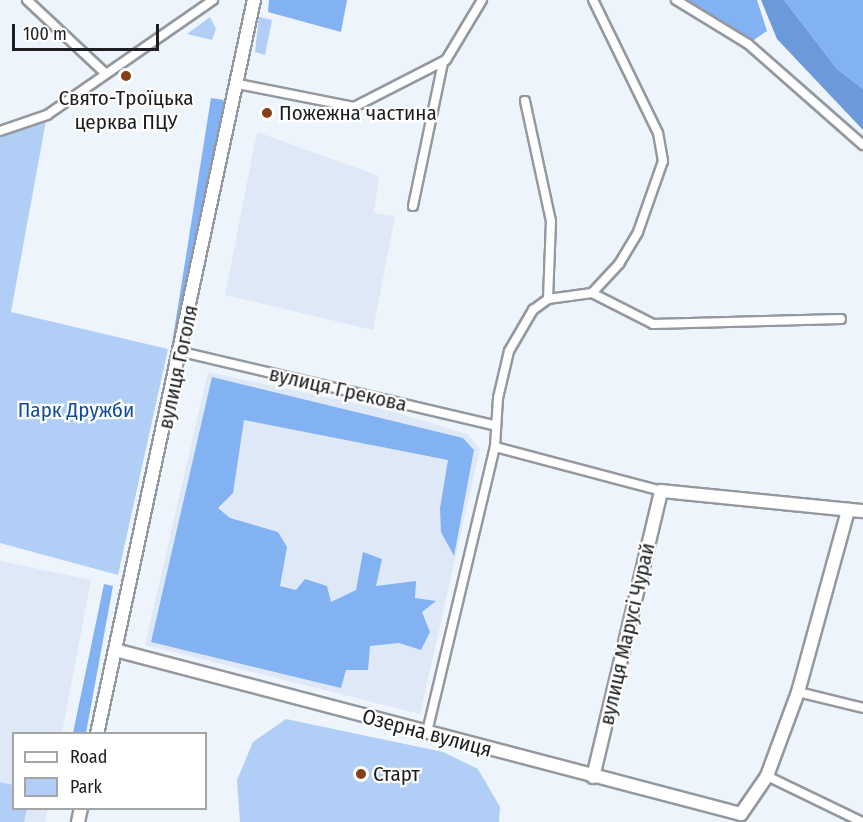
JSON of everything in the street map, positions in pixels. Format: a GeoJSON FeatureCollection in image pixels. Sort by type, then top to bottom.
{"type":"FeatureCollection","features":[{"type":"Feature","properties":{"kind":"street"},"geometry":{"type":"LineString","coordinates":[[27,0],[106,74]]}},
{"type":"Feature","properties":{"kind":"street"},"geometry":{"type":"LineString","coordinates":[[0,131],[47,115],[213,0]]}},
{"type":"Feature","properties":{"kind":"street","name":"вулиця Гоголя"},"geometry":{"type":"LineString","coordinates":[[97,732],[182,352],[254,0]]}},
{"type":"Feature","properties":{"kind":"street"},"geometry":{"type":"LineString","coordinates":[[413,206],[443,62],[482,0]]}},
{"type":"Feature","properties":{"kind":"street"},"geometry":{"type":"LineString","coordinates":[[592,293],[619,264],[638,232],[663,161],[658,134],[593,0]]}},
{"type":"Feature","properties":{"kind":"street"},"geometry":{"type":"LineString","coordinates":[[676,0],[748,44],[863,145]]}},
{"type":"Feature","properties":{"kind":"street"},"geometry":{"type":"LineString","coordinates":[[238,84],[354,107],[443,62]]}},
{"type":"Feature","properties":{"kind":"street"},"geometry":{"type":"LineString","coordinates":[[525,101],[551,221],[548,299]]}},
{"type":"Feature","properties":{"kind":"street"},"geometry":{"type":"LineString","coordinates":[[428,732],[495,447],[494,425],[509,351],[533,310],[548,299],[592,293],[653,324],[841,319]]}},
{"type":"Feature","properties":{"kind":"street","name":"вулиця Грекова"},"geometry":{"type":"LineString","coordinates":[[182,352],[494,425]]}},
{"type":"Feature","properties":{"kind":"street"},"geometry":{"type":"LineString","coordinates":[[495,447],[661,491],[863,511]]}},
{"type":"Feature","properties":{"kind":"street","name":"вулиця Марусі Чурай"},"geometry":{"type":"LineString","coordinates":[[593,777],[661,491]]}},
{"type":"Feature","properties":{"kind":"street","name":"Озерна вулиця"},"geometry":{"type":"LineString","coordinates":[[115,650],[428,732],[739,818],[767,776],[798,692],[848,510]]}},
{"type":"Feature","properties":{"kind":"street"},"geometry":{"type":"LineString","coordinates":[[798,692],[863,708]]}},
{"type":"Feature","properties":{"kind":"street"},"geometry":{"type":"LineString","coordinates":[[767,776],[862,822]]}},
{"type":"Feature","properties":{"kind":"shaded area"},"geometry":{"type":"Polygon","coordinates":[[[269,0],[347,0],[341,32],[268,12],[269,0]]]}},
{"type":"Feature","properties":{"kind":"shaded area"},"geometry":{"type":"Polygon","coordinates":[[[676,0],[757,0],[767,31],[748,44],[676,0]]]}},
{"type":"Feature","properties":{"kind":"shaded area"},"geometry":{"type":"Polygon","coordinates":[[[761,0],[784,0],[837,69],[863,89],[863,130],[777,39],[761,0]]]}},
{"type":"Feature","properties":{"kind":"shaded area"},"geometry":{"type":"Polygon","coordinates":[[[784,0],[863,0],[863,89],[837,69],[784,0]]]}},
{"type":"Feature","properties":{"kind":"shaded area"},"geometry":{"type":"Polygon","coordinates":[[[211,98],[224,100],[184,351],[171,349],[211,98]]]}},
{"type":"Feature","properties":{"kind":"shaded area"},"geometry":{"type":"Polygon","coordinates":[[[257,132],[379,176],[374,213],[395,216],[373,330],[225,295],[257,132]]]}},
{"type":"Feature","properties":{"kind":"shaded area"},"geometry":{"type":"Polygon","coordinates":[[[208,372],[387,410],[467,434],[480,449],[420,714],[145,645],[208,372]]]}},
{"type":"Feature","properties":{"kind":"shaded area"},"geometry":{"type":"Polygon","coordinates":[[[212,377],[463,438],[474,450],[454,556],[441,532],[440,508],[448,460],[244,420],[233,493],[218,508],[230,518],[278,532],[287,547],[280,586],[296,590],[305,579],[327,586],[331,602],[356,590],[363,552],[382,559],[376,586],[416,581],[415,598],[436,601],[422,612],[430,632],[421,650],[399,643],[370,646],[368,670],[346,670],[341,688],[151,642],[212,377]]]}},
{"type":"Feature","properties":{"kind":"shaded area"},"geometry":{"type":"Polygon","coordinates":[[[0,561],[91,580],[62,732],[12,732],[12,810],[48,810],[45,822],[0,822],[0,561]]]}},
{"type":"Feature","properties":{"kind":"shaded area"},"geometry":{"type":"Polygon","coordinates":[[[104,584],[113,586],[86,732],[73,732],[104,584]]]}},
{"type":"Feature","properties":{"kind":"green space"},"geometry":{"type":"Polygon","coordinates":[[[210,17],[216,29],[212,40],[187,34],[210,17]]]}},
{"type":"Feature","properties":{"kind":"green space"},"geometry":{"type":"Polygon","coordinates":[[[259,17],[272,20],[265,55],[255,52],[259,17]]]}},
{"type":"Feature","properties":{"kind":"green space","name":"Парк Дружби"},"geometry":{"type":"Polygon","coordinates":[[[47,115],[11,312],[168,349],[118,575],[0,543],[0,136],[47,115]]]}},
{"type":"Feature","properties":{"kind":"green space","name":"Старт"},"geometry":{"type":"Polygon","coordinates":[[[286,719],[443,752],[478,769],[500,807],[499,822],[240,822],[237,780],[253,742],[286,719]]]}},
{"type":"Feature","properties":{"kind":"green space"},"geometry":{"type":"Polygon","coordinates":[[[0,782],[12,785],[12,810],[27,810],[24,822],[0,822],[0,782]]]}},
{"type":"Feature","properties":{"kind":"place","name":"Свято-Троїцька церква ПЦУ"},"geometry":{"type":"Point","coordinates":[126,76]}},
{"type":"Feature","properties":{"kind":"place","name":"Пожежна частина"},"geometry":{"type":"Point","coordinates":[267,113]}},
{"type":"Feature","properties":{"kind":"place","name":"Старт"},"geometry":{"type":"Point","coordinates":[361,774]}}]}
